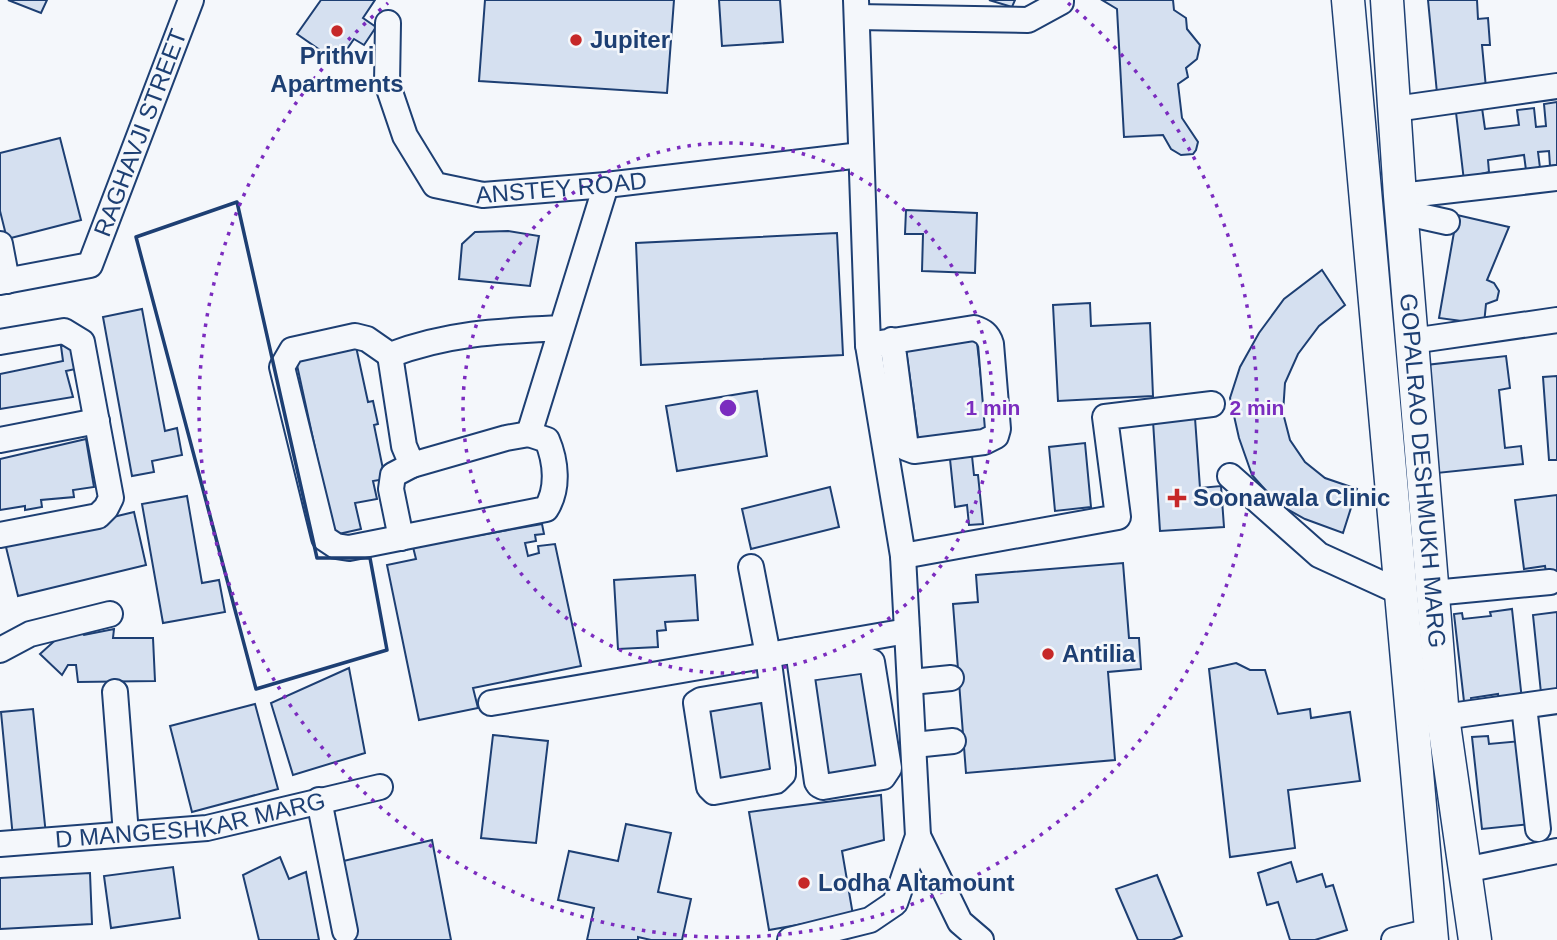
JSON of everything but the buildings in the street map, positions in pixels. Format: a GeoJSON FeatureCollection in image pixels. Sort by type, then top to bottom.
{"type":"FeatureCollection","features":[{"type":"Feature","properties":{"kind":"main road","name":"GOPALRAO DESHMUKH MARG"},"geometry":{"type":"LineString","coordinates":[[1348,0],[1431,936]]}},
{"type":"Feature","properties":{"kind":"main road","name":"GOPALRAO DESHMUKH MARG"},"geometry":{"type":"LineString","coordinates":[[1387,0],[1443,717],[1475,940]]}},
{"type":"Feature","properties":{"kind":"street","name":"RAGHAVJI STREET"},"geometry":{"type":"LineString","coordinates":[[3,281],[90,265],[191,0]]}},
{"type":"Feature","properties":{"kind":"street"},"geometry":{"type":"LineString","coordinates":[[790,940],[870,920],[895,903],[918,836],[903,556],[893,432],[880,342],[861,155],[856,8],[1028,20],[1061,0]]}},
{"type":"Feature","properties":{"kind":"street","name":"ANSTEY ROAD"},"geometry":{"type":"LineString","coordinates":[[388,23],[387,83],[405,136],[435,185],[483,195],[606,185],[861,155]]}},
{"type":"Feature","properties":{"kind":"street"},"geometry":{"type":"LineString","coordinates":[[1395,109],[1557,86]]}},
{"type":"Feature","properties":{"kind":"street"},"geometry":{"type":"LineString","coordinates":[[1401,204],[1557,178]]}},
{"type":"Feature","properties":{"kind":"street"},"geometry":{"type":"LineString","coordinates":[[528,434],[606,185]]}},
{"type":"Feature","properties":{"kind":"street"},"geometry":{"type":"LineString","coordinates":[[1401,204],[1447,222]]}},
{"type":"Feature","properties":{"kind":"street"},"geometry":{"type":"LineString","coordinates":[[0,244],[3,281]]}},
{"type":"Feature","properties":{"kind":"street"},"geometry":{"type":"LineString","coordinates":[[1412,341],[1557,320]]}},
{"type":"Feature","properties":{"kind":"street"},"geometry":{"type":"LineString","coordinates":[[390,355],[470,333],[561,328]]}},
{"type":"Feature","properties":{"kind":"street"},"geometry":{"type":"LineString","coordinates":[[880,342],[974,328],[983,331],[991,344],[998,429],[996,436],[984,442],[914,451],[905,448],[893,432]]}},
{"type":"Feature","properties":{"kind":"street"},"geometry":{"type":"LineString","coordinates":[[0,342],[64,331],[82,342],[111,498],[98,516],[0,535]]}},
{"type":"Feature","properties":{"kind":"street"},"geometry":{"type":"LineString","coordinates":[[401,538],[391,489],[393,475],[412,465],[528,434],[547,440],[553,455],[554,497],[546,509],[401,538],[349,548],[337,546],[324,538],[282,367],[292,350],[355,336],[367,339],[390,355],[404,446],[412,465]]}},
{"type":"Feature","properties":{"kind":"street"},"geometry":{"type":"LineString","coordinates":[[903,556],[1118,517],[1105,417],[1212,404]]}},
{"type":"Feature","properties":{"kind":"street"},"geometry":{"type":"LineString","coordinates":[[0,440],[97,421]]}},
{"type":"Feature","properties":{"kind":"street"},"geometry":{"type":"LineString","coordinates":[[1230,475],[1319,555],[1400,592]]}},
{"type":"Feature","properties":{"kind":"street"},"geometry":{"type":"LineString","coordinates":[[751,568],[768,655],[783,774],[776,781],[714,792],[709,787],[696,703],[772,688]]}},
{"type":"Feature","properties":{"kind":"street"},"geometry":{"type":"LineString","coordinates":[[1433,593],[1550,582]]}},
{"type":"Feature","properties":{"kind":"street"},"geometry":{"type":"LineString","coordinates":[[0,650],[30,634],[110,614]]}},
{"type":"Feature","properties":{"kind":"street"},"geometry":{"type":"LineString","coordinates":[[800,660],[907,631]]}},
{"type":"Feature","properties":{"kind":"street"},"geometry":{"type":"LineString","coordinates":[[491,703],[768,655],[800,660],[867,660],[872,662],[888,763],[888,772],[880,779],[823,787],[819,785],[800,660]]}},
{"type":"Feature","properties":{"kind":"street"},"geometry":{"type":"LineString","coordinates":[[874,672],[951,678]]}},
{"type":"Feature","properties":{"kind":"street"},"geometry":{"type":"LineString","coordinates":[[115,692],[125,834]]}},
{"type":"Feature","properties":{"kind":"street"},"geometry":{"type":"LineString","coordinates":[[1443,717],[1557,701]]}},
{"type":"Feature","properties":{"kind":"street"},"geometry":{"type":"LineString","coordinates":[[1524,706],[1538,829]]}},
{"type":"Feature","properties":{"kind":"street"},"geometry":{"type":"LineString","coordinates":[[888,763],[953,741]]}},
{"type":"Feature","properties":{"kind":"street","name":"D MANGESHKAR MARG"},"geometry":{"type":"LineString","coordinates":[[0,844],[207,828],[380,787]]}},
{"type":"Feature","properties":{"kind":"street"},"geometry":{"type":"LineString","coordinates":[[319,800],[345,931]]}},
{"type":"Feature","properties":{"kind":"street"},"geometry":{"type":"LineString","coordinates":[[918,836],[960,922],[981,940]]}},
{"type":"Feature","properties":{"kind":"street"},"geometry":{"type":"LineString","coordinates":[[1465,870],[1557,851]]}},
{"type":"Feature","properties":{"kind":"street"},"geometry":{"type":"LineString","coordinates":[[1394,940],[1431,936]]}},
{"type":"Feature","properties":{"kind":"wall"},"geometry":{"type":"LineString","coordinates":[[237,202],[317,558],[370,558],[387,650],[256,689],[136,237],[237,202]]}},
{"type":"Feature","properties":{"kind":"place","name":"Prithvi Apartments"},"geometry":{"type":"Point","coordinates":[337,31]}},
{"type":"Feature","properties":{"kind":"place","name":"Jupiter"},"geometry":{"type":"Point","coordinates":[576,40]}},
{"type":"Feature","properties":{"kind":"place","name":"Soonawala Clinic"},"geometry":{"type":"Point","coordinates":[1177,498]}},
{"type":"Feature","properties":{"kind":"place","name":"Antilia"},"geometry":{"type":"Point","coordinates":[1048,654]}},
{"type":"Feature","properties":{"kind":"place","name":"Lodha Altamount"},"geometry":{"type":"Point","coordinates":[804,883]}}]}
